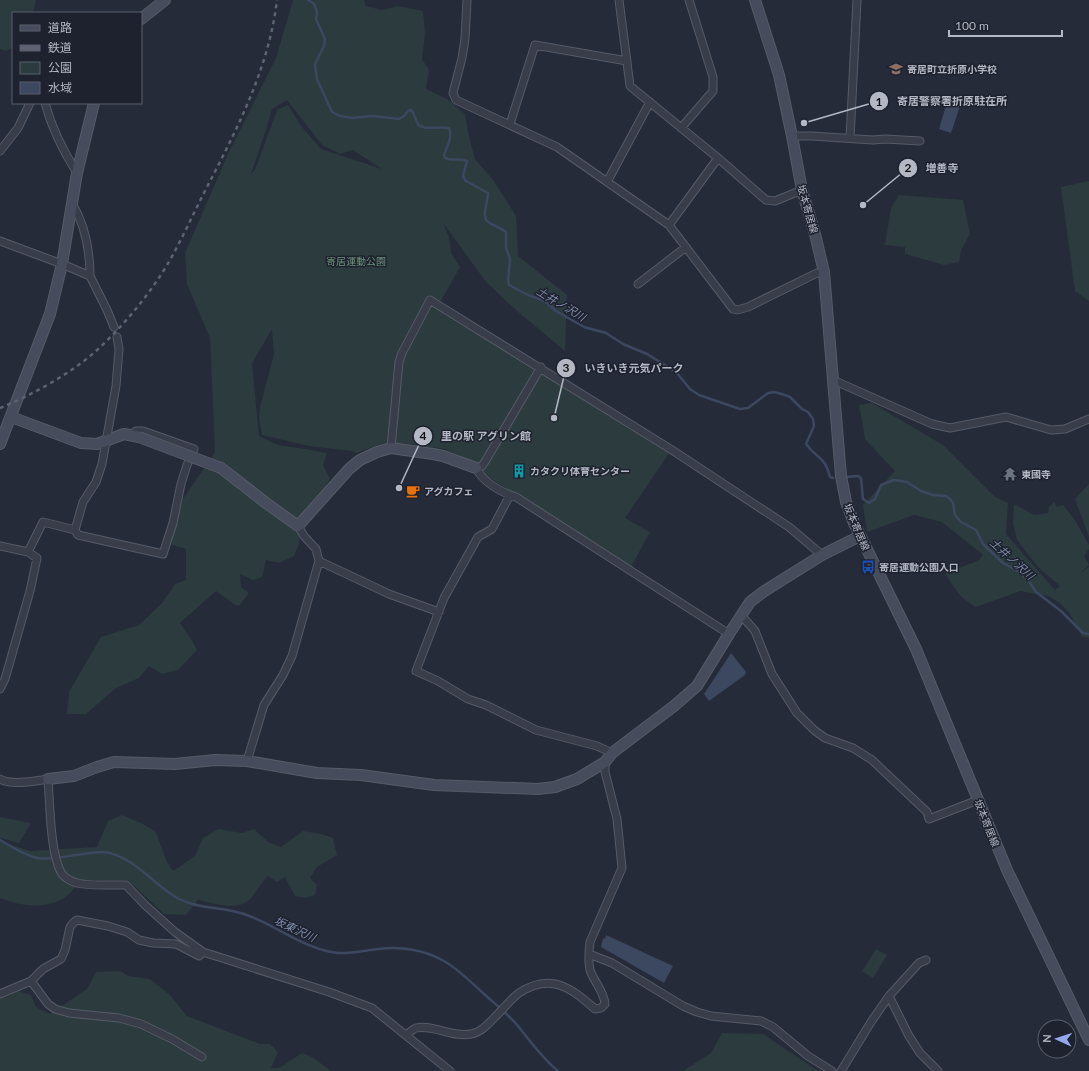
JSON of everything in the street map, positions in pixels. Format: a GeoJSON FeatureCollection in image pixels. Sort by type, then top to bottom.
{"type":"FeatureCollection","features":[{"type":"Feature","properties":{"kind":"street"},"geometry":{"type":"LineString","coordinates":[[142,18],[165,0]]}},
{"type":"Feature","properties":{"kind":"street"},"geometry":{"type":"LineString","coordinates":[[467,0],[465,39],[454,93],[456,100],[557,147],[669,225],[733,309],[737,310],[748,307],[817,273],[824,272]]}},
{"type":"Feature","properties":{"kind":"street"},"geometry":{"type":"LineString","coordinates":[[619,0],[630,86],[718,158],[766,200],[775,201],[802,190]]}},
{"type":"Feature","properties":{"kind":"street"},"geometry":{"type":"LineString","coordinates":[[681,128],[713,91],[713,77],[689,0]]}},
{"type":"Feature","properties":{"kind":"street","name":"坂本寄居線"},"geometry":{"type":"LineString","coordinates":[[755,0],[779,75],[802,190],[824,272],[843,493],[849,512],[916,649],[1007,870],[1089,1040]]}},
{"type":"Feature","properties":{"kind":"street"},"geometry":{"type":"LineString","coordinates":[[850,138],[857,0]]}},
{"type":"Feature","properties":{"kind":"street"},"geometry":{"type":"LineString","coordinates":[[510,124],[535,45],[627,61]]}},
{"type":"Feature","properties":{"kind":"street"},"geometry":{"type":"LineString","coordinates":[[606,182],[650,102]]}},
{"type":"Feature","properties":{"kind":"street"},"geometry":{"type":"LineString","coordinates":[[0,151],[18,128],[30,104]]}},
{"type":"Feature","properties":{"kind":"street"},"geometry":{"type":"LineString","coordinates":[[45,104],[58,142],[77,173]]}},
{"type":"Feature","properties":{"kind":"street"},"geometry":{"type":"LineString","coordinates":[[0,444],[50,314],[62,264],[77,173],[94,104]]}},
{"type":"Feature","properties":{"kind":"street"},"geometry":{"type":"LineString","coordinates":[[792,136],[920,141]]}},
{"type":"Feature","properties":{"kind":"street"},"geometry":{"type":"LineString","coordinates":[[669,225],[718,158]]}},
{"type":"Feature","properties":{"kind":"street"},"geometry":{"type":"LineString","coordinates":[[72,203],[78,213],[86,239],[90,258],[90,276],[108,310],[114,327]]}},
{"type":"Feature","properties":{"kind":"street"},"geometry":{"type":"LineString","coordinates":[[0,241],[90,276]]}},
{"type":"Feature","properties":{"kind":"street"},"geometry":{"type":"LineString","coordinates":[[638,284],[686,247]]}},
{"type":"Feature","properties":{"kind":"street"},"geometry":{"type":"LineString","coordinates":[[392,448],[399,362],[402,353],[430,300],[672,450],[789,527],[822,555]]}},
{"type":"Feature","properties":{"kind":"street"},"geometry":{"type":"LineString","coordinates":[[75,530],[83,502],[96,482],[102,464],[105,440],[116,386],[119,349],[117,336]]}},
{"type":"Feature","properties":{"kind":"street"},"geometry":{"type":"LineString","coordinates":[[298,526],[349,469],[360,460],[377,452],[392,448],[443,456],[476,468],[482,466],[541,368]]}},
{"type":"Feature","properties":{"kind":"street"},"geometry":{"type":"LineString","coordinates":[[833,380],[932,424],[950,428],[1006,417],[1051,430],[1064,429],[1089,419]]}},
{"type":"Feature","properties":{"kind":"street"},"geometry":{"type":"LineString","coordinates":[[10,417],[81,443],[97,444],[124,434],[135,435],[221,468],[298,526],[304,536],[316,549],[319,561],[292,656],[283,675],[264,705],[247,761]]}},
{"type":"Feature","properties":{"kind":"street"},"geometry":{"type":"LineString","coordinates":[[28,552],[43,522],[75,530],[78,535],[163,554],[173,523],[181,484],[194,449],[142,431],[136,431],[135,435]]}},
{"type":"Feature","properties":{"kind":"street"},"geometry":{"type":"LineString","coordinates":[[476,468],[480,475],[491,485],[516,497],[729,634]]}},
{"type":"Feature","properties":{"kind":"street"},"geometry":{"type":"LineString","coordinates":[[510,495],[492,529],[478,537],[444,598],[416,671],[438,681],[468,699],[486,705],[536,730],[597,746],[612,752]]}},
{"type":"Feature","properties":{"kind":"street"},"geometry":{"type":"LineString","coordinates":[[0,779],[3,781],[14,782],[74,776],[114,762],[175,764],[214,760],[247,761],[317,773],[361,775],[434,785],[538,789],[555,787],[578,779],[605,762],[612,752],[674,706],[698,686],[750,602],[763,592],[822,555],[860,536]]}},
{"type":"Feature","properties":{"kind":"street"},"geometry":{"type":"LineString","coordinates":[[0,546],[28,552],[37,558],[30,590],[2,677],[0,689]]}},
{"type":"Feature","properties":{"kind":"street"},"geometry":{"type":"LineString","coordinates":[[319,561],[389,594],[439,612]]}},
{"type":"Feature","properties":{"kind":"street"},"geometry":{"type":"LineString","coordinates":[[741,615],[755,631],[772,674],[784,695],[796,713],[814,730],[825,738],[853,748],[872,760],[927,812],[930,819],[978,800]]}},
{"type":"Feature","properties":{"kind":"street"},"geometry":{"type":"LineString","coordinates":[[406,1035],[415,1028],[423,1027],[459,1035],[470,1035],[481,1030],[518,994],[538,984],[552,983],[564,986],[576,992],[595,1009],[601,1008],[605,1004],[604,996],[590,969],[590,942],[622,868],[617,819],[605,772],[605,762]]}},
{"type":"Feature","properties":{"kind":"street"},"geometry":{"type":"LineString","coordinates":[[48,779],[53,840],[57,865],[62,875],[78,883],[126,885],[145,905],[175,932],[203,952],[329,992],[372,1008],[450,1071]]}},
{"type":"Feature","properties":{"kind":"street"},"geometry":{"type":"LineString","coordinates":[[0,994],[31,981],[43,969],[57,961],[64,954],[70,927],[77,920],[108,926],[126,932],[139,940],[153,943],[176,944],[198,956],[203,952]]}},
{"type":"Feature","properties":{"kind":"street"},"geometry":{"type":"LineString","coordinates":[[589,954],[612,963],[683,1006],[698,1012],[711,1016],[761,1021],[773,1028],[808,1056],[832,1071]]}},
{"type":"Feature","properties":{"kind":"street"},"geometry":{"type":"LineString","coordinates":[[841,1071],[871,1022],[890,996],[919,963],[926,960]]}},
{"type":"Feature","properties":{"kind":"street"},"geometry":{"type":"LineString","coordinates":[[31,981],[48,1004],[55,1009],[69,1013],[119,1018],[140,1024],[172,1039],[202,1057]]}},
{"type":"Feature","properties":{"kind":"street"},"geometry":{"type":"LineString","coordinates":[[890,996],[909,1036],[920,1053],[938,1071]]}},
{"type":"Feature","properties":{"kind":"green space"},"geometry":{"type":"Polygon","coordinates":[[[0,0],[36,0],[33,12],[12,12],[12,48],[6,51],[0,49],[0,0]]]}},
{"type":"Feature","properties":{"kind":"green space","name":"寄居運動公園"},"geometry":{"type":"Polygon","coordinates":[[[293,0],[364,0],[366,6],[382,10],[398,6],[423,11],[425,34],[422,59],[429,70],[426,89],[447,99],[465,114],[475,159],[494,181],[516,216],[518,256],[567,295],[565,351],[517,311],[486,282],[443,223],[449,237],[451,253],[460,267],[438,306],[670,452],[625,518],[650,532],[631,567],[493,480],[463,457],[445,449],[401,443],[384,443],[356,453],[352,451],[309,446],[262,435],[259,419],[260,407],[274,354],[272,329],[252,363],[259,436],[278,445],[327,453],[323,465],[330,479],[323,490],[305,509],[300,531],[299,544],[294,556],[279,563],[266,560],[262,577],[253,580],[240,574],[241,587],[249,593],[239,606],[216,591],[180,623],[197,650],[178,670],[162,674],[149,666],[139,678],[116,688],[86,714],[67,714],[69,692],[101,637],[139,625],[162,603],[175,584],[186,580],[186,549],[170,544],[170,518],[215,452],[210,338],[187,284],[185,253],[228,154],[276,58],[293,0]],[[287,100],[272,109],[251,174],[255,170],[277,110],[288,105],[302,127],[321,149],[382,169],[353,150],[340,154],[322,145],[287,100]]]}},
{"type":"Feature","properties":{"kind":"green space"},"geometry":{"type":"Polygon","coordinates":[[[1089,181],[1089,301],[1075,291],[1061,187],[1089,181]]]}},
{"type":"Feature","properties":{"kind":"green space"},"geometry":{"type":"Polygon","coordinates":[[[899,195],[963,200],[970,234],[961,250],[959,262],[944,265],[905,254],[905,247],[885,245],[891,208],[899,195]]]}},
{"type":"Feature","properties":{"kind":"green space"},"geometry":{"type":"Polygon","coordinates":[[[872,403],[943,445],[995,497],[1008,503],[1006,534],[1055,590],[1060,586],[1038,567],[1017,540],[1013,524],[1014,504],[1034,515],[1048,513],[1049,507],[1054,502],[1057,507],[1063,505],[1075,520],[1089,545],[1089,549],[1084,556],[1089,565],[1080,573],[1089,567],[1089,638],[1082,637],[1070,614],[1060,603],[1048,596],[1020,591],[976,607],[965,600],[955,589],[945,573],[978,561],[983,555],[942,522],[914,515],[867,532],[863,505],[895,471],[865,439],[859,405],[872,403]]]}},
{"type":"Feature","properties":{"kind":"green space"},"geometry":{"type":"Polygon","coordinates":[[[1089,484],[1089,537],[1075,499],[1089,484]]]}},
{"type":"Feature","properties":{"kind":"green space"},"geometry":{"type":"Polygon","coordinates":[[[122,815],[143,824],[156,832],[166,860],[173,871],[195,856],[203,838],[218,829],[242,833],[254,829],[268,842],[281,847],[303,831],[321,834],[333,838],[337,855],[317,867],[310,878],[317,885],[315,895],[305,898],[295,896],[285,877],[277,882],[268,876],[250,899],[242,904],[230,906],[198,900],[186,915],[164,914],[128,880],[81,880],[64,898],[48,904],[32,906],[24,905],[0,898],[0,841],[30,851],[97,847],[108,821],[122,815]]]}},
{"type":"Feature","properties":{"kind":"green space"},"geometry":{"type":"Polygon","coordinates":[[[0,817],[31,823],[19,843],[0,838],[0,817]]]}},
{"type":"Feature","properties":{"kind":"green space"},"geometry":{"type":"Polygon","coordinates":[[[876,949],[887,955],[873,978],[862,971],[876,949]]]}},
{"type":"Feature","properties":{"kind":"green space"},"geometry":{"type":"Polygon","coordinates":[[[121,971],[128,976],[150,979],[170,995],[187,1016],[260,1044],[270,1044],[278,1052],[271,1068],[279,1068],[302,1053],[312,1057],[330,1071],[0,1071],[0,998],[7,997],[18,991],[31,995],[36,1007],[50,1014],[87,989],[96,972],[121,971]]]}},
{"type":"Feature","properties":{"kind":"green space"},"geometry":{"type":"Polygon","coordinates":[[[722,1033],[763,1034],[818,1071],[683,1071],[711,1053],[722,1033]]]}},
{"type":"Feature","properties":{"kind":"water"},"geometry":{"type":"Polygon","coordinates":[[[947,102],[960,106],[951,133],[939,129],[947,102]]]}},
{"type":"Feature","properties":{"kind":"water"},"geometry":{"type":"Polygon","coordinates":[[[731,653],[746,672],[745,675],[709,701],[704,694],[731,653]]]}},
{"type":"Feature","properties":{"kind":"water"},"geometry":{"type":"Polygon","coordinates":[[[606,935],[673,966],[664,983],[601,947],[603,938],[605,939],[606,935]]]}},
{"type":"Feature","properties":{"kind":"waterway","name":"土井ノ沢川"},"geometry":{"type":"LineString","coordinates":[[308,0],[314,4],[317,12],[316,19],[325,39],[324,46],[315,64],[317,79],[332,112],[340,116],[352,118],[372,116],[399,119],[411,110],[420,126],[428,128],[449,128],[450,138],[444,155],[445,158],[451,160],[462,159],[467,161],[463,176],[466,181],[488,193],[485,213],[486,220],[506,232],[506,248],[510,259],[509,285],[528,295],[545,301],[556,311],[584,327],[606,333],[623,344],[647,354],[676,372],[690,389],[699,395],[740,409],[748,408],[768,393],[774,392],[790,397],[802,409],[808,412],[813,419],[814,426],[806,444],[823,461],[830,477],[833,478]]}},
{"type":"Feature","properties":{"kind":"waterway","name":"土井ノ沢川"},"geometry":{"type":"LineString","coordinates":[[846,477],[858,476],[861,478],[863,499],[869,503],[875,499],[881,485],[894,480],[907,482],[921,491],[933,495],[946,496],[953,503],[955,515],[961,522],[976,530],[983,544],[1003,563],[1018,571],[1028,580],[1036,592],[1061,611],[1083,633],[1089,634]]}},
{"type":"Feature","properties":{"kind":"waterway","name":"坂東沢川"},"geometry":{"type":"LineString","coordinates":[[0,840],[23,853],[37,858],[47,859],[97,852],[110,853],[138,867],[179,899],[194,905],[227,910],[256,918],[302,942],[326,951],[343,953],[395,948],[412,950],[437,957],[459,972],[506,1013],[542,1055],[558,1071]]}},
{"type":"Feature","properties":{"kind":"railway"},"geometry":{"type":"LineString","coordinates":[[0,408],[25,397],[63,376],[86,360],[124,323],[157,281],[181,240],[229,144],[250,98],[267,50],[277,0]]}},
{"type":"Feature","properties":{"kind":"place","name":"寄居町立折原小学校"},"geometry":{"type":"Point","coordinates":[896,69]}},
{"type":"Feature","properties":{"kind":"place","name":"寄居警察署折原駐在所"},"geometry":{"type":"Point","coordinates":[804,123]}},
{"type":"Feature","properties":{"kind":"place","name":"増善寺"},"geometry":{"type":"Point","coordinates":[863,205]}},
{"type":"Feature","properties":{"kind":"place","name":"いきいき元気パーク"},"geometry":{"type":"Point","coordinates":[554,418]}},
{"type":"Feature","properties":{"kind":"place","name":"カタクリ体育センター"},"geometry":{"type":"Point","coordinates":[519,471]}},
{"type":"Feature","properties":{"kind":"place","name":"東國寺"},"geometry":{"type":"Point","coordinates":[1010,474]}},
{"type":"Feature","properties":{"kind":"place","name":"里の駅 アグリン館"},"geometry":{"type":"Point","coordinates":[399,488]}},
{"type":"Feature","properties":{"kind":"place","name":"アグカフェ"},"geometry":{"type":"Point","coordinates":[413,491]}},
{"type":"Feature","properties":{"kind":"place","name":"寄居運動公園入口"},"geometry":{"type":"Point","coordinates":[868,567]}}]}
